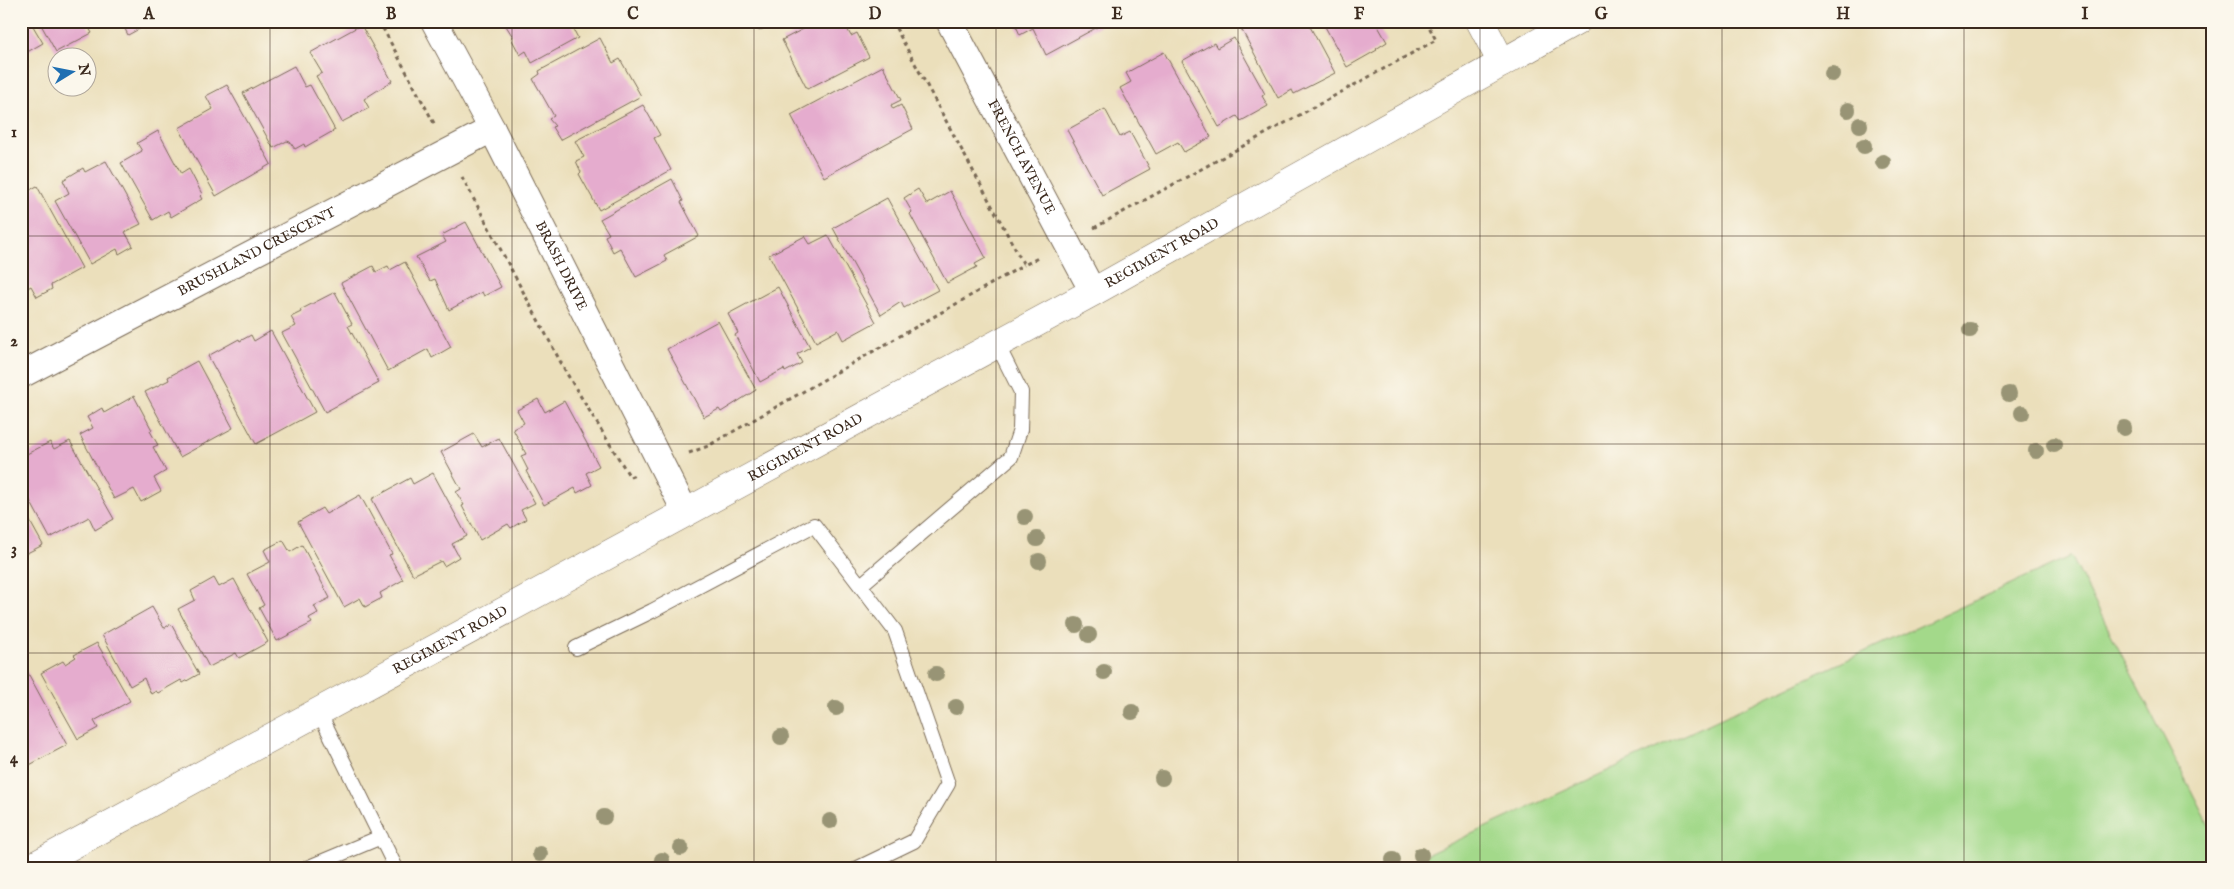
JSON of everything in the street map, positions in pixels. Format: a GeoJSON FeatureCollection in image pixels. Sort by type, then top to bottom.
{"type":"FeatureCollection","features":[{"type":"Feature","properties":{"kind":"street","name":"BRASH DRIVE"},"geometry":{"type":"LineString","coordinates":[[434,21],[492,129],[686,513]]}},
{"type":"Feature","properties":{"kind":"street","name":"FRENCH AVENUE"},"geometry":{"type":"LineString","coordinates":[[948,21],[1093,292]]}},
{"type":"Feature","properties":{"kind":"street"},"geometry":{"type":"LineString","coordinates":[[1480,21],[1502,63]]}},
{"type":"Feature","properties":{"kind":"street","name":"REGIMENT ROAD"},"geometry":{"type":"LineString","coordinates":[[30,868],[1093,292],[1577,21]]}},
{"type":"Feature","properties":{"kind":"street","name":"BRUSHLAND CRESCENT"},"geometry":{"type":"LineString","coordinates":[[21,375],[492,129]]}},
{"type":"Feature","properties":{"kind":"lane"},"geometry":{"type":"LineString","coordinates":[[861,585],[1011,457],[1020,430],[1021,392],[998,344]]}},
{"type":"Feature","properties":{"kind":"lane"},"geometry":{"type":"LineString","coordinates":[[576,648],[814,525],[895,632],[948,784],[914,841],[858,868]]}},
{"type":"Feature","properties":{"kind":"lane"},"geometry":{"type":"LineString","coordinates":[[319,712],[396,868]]}},
{"type":"Feature","properties":{"kind":"lane"},"geometry":{"type":"LineString","coordinates":[[307,868],[381,837]]}},
{"type":"Feature","properties":{"kind":"path"},"geometry":{"type":"LineString","coordinates":[[379,21],[436,127]]}},
{"type":"Feature","properties":{"kind":"path"},"geometry":{"type":"LineString","coordinates":[[892,21],[1024,265]]}},
{"type":"Feature","properties":{"kind":"path"},"geometry":{"type":"LineString","coordinates":[[1093,228],[1436,40],[1426,21]]}},
{"type":"Feature","properties":{"kind":"path"},"geometry":{"type":"LineString","coordinates":[[459,171],[567,374],[630,477],[638,474]]}},
{"type":"Feature","properties":{"kind":"path"},"geometry":{"type":"LineString","coordinates":[[682,456],[708,446],[1041,256]]}},
{"type":"Feature","properties":{"kind":"green space"},"geometry":{"type":"Polygon","coordinates":[[[2071,556],[2213,833],[2213,868],[1398,868],[2071,556]]]}},
{"type":"Feature","properties":{"kind":"building"},"geometry":{"type":"Polygon","coordinates":[[[21,21],[30,21],[43,43],[22,55],[28,67],[21,71],[21,21]]]}},
{"type":"Feature","properties":{"kind":"building"},"geometry":{"type":"Polygon","coordinates":[[[39,21],[85,21],[92,33],[64,48],[54,48],[39,21]]]}},
{"type":"Feature","properties":{"kind":"building"},"geometry":{"type":"Polygon","coordinates":[[[121,21],[150,21],[150,23],[128,35],[121,21]]]}},
{"type":"Feature","properties":{"kind":"building"},"geometry":{"type":"Polygon","coordinates":[[[503,21],[569,21],[578,38],[532,63],[526,51],[520,55],[511,38],[513,37],[503,21]]]}},
{"type":"Feature","properties":{"kind":"building"},"geometry":{"type":"Polygon","coordinates":[[[753,21],[776,21],[759,31],[753,21]]]}},
{"type":"Feature","properties":{"kind":"building"},"geometry":{"type":"Polygon","coordinates":[[[810,21],[843,21],[851,36],[857,33],[869,57],[807,89],[782,40],[811,25],[810,21]]]}},
{"type":"Feature","properties":{"kind":"building"},"geometry":{"type":"Polygon","coordinates":[[[1014,21],[1104,21],[1105,23],[1046,55],[1033,28],[1020,35],[1014,21]]]}},
{"type":"Feature","properties":{"kind":"building"},"geometry":{"type":"Polygon","coordinates":[[[1237,21],[1307,21],[1335,73],[1294,94],[1292,90],[1278,98],[1237,21]]]}},
{"type":"Feature","properties":{"kind":"building"},"geometry":{"type":"Polygon","coordinates":[[[1322,21],[1375,21],[1387,42],[1347,67],[1322,21]]]}},
{"type":"Feature","properties":{"kind":"building"},"geometry":{"type":"Polygon","coordinates":[[[361,25],[392,81],[364,99],[369,108],[342,122],[316,76],[322,73],[310,53],[361,25]]]}},
{"type":"Feature","properties":{"kind":"building"},"geometry":{"type":"Polygon","coordinates":[[[600,38],[613,63],[620,59],[641,96],[560,140],[552,127],[555,126],[549,119],[554,116],[533,79],[540,74],[539,71],[600,38]]]}},
{"type":"Feature","properties":{"kind":"building"},"geometry":{"type":"Polygon","coordinates":[[[1234,38],[1265,94],[1262,96],[1268,106],[1241,121],[1237,116],[1219,127],[1182,61],[1214,43],[1217,48],[1234,38]]]}},
{"type":"Feature","properties":{"kind":"building"},"geometry":{"type":"Polygon","coordinates":[[[1164,52],[1211,137],[1184,152],[1178,142],[1156,154],[1120,88],[1131,82],[1126,73],[1164,52]]]}},
{"type":"Feature","properties":{"kind":"building"},"geometry":{"type":"Polygon","coordinates":[[[294,66],[305,87],[310,85],[335,130],[305,147],[304,144],[295,149],[287,141],[273,148],[243,93],[294,66]]]}},
{"type":"Feature","properties":{"kind":"building"},"geometry":{"type":"Polygon","coordinates":[[[883,66],[901,100],[891,105],[893,109],[901,105],[913,129],[824,177],[791,115],[883,66]]]}},
{"type":"Feature","properties":{"kind":"building"},"geometry":{"type":"Polygon","coordinates":[[[227,85],[271,164],[216,196],[179,128],[213,109],[206,96],[227,85]]]}},
{"type":"Feature","properties":{"kind":"building"},"geometry":{"type":"Polygon","coordinates":[[[643,105],[660,135],[654,138],[671,170],[599,210],[579,174],[581,172],[576,161],[584,157],[575,141],[643,105]]]}},
{"type":"Feature","properties":{"kind":"building"},"geometry":{"type":"Polygon","coordinates":[[[1105,109],[1120,137],[1130,132],[1150,169],[1102,195],[1067,130],[1105,109]]]}},
{"type":"Feature","properties":{"kind":"building"},"geometry":{"type":"Polygon","coordinates":[[[158,131],[181,174],[189,169],[202,194],[200,196],[202,199],[171,217],[168,211],[153,220],[121,163],[142,151],[137,143],[158,131]]]}},
{"type":"Feature","properties":{"kind":"building"},"geometry":{"type":"Polygon","coordinates":[[[106,161],[141,224],[125,232],[133,246],[119,254],[117,249],[90,264],[55,201],[69,193],[63,180],[83,168],[85,172],[106,161]]]}},
{"type":"Feature","properties":{"kind":"building"},"geometry":{"type":"Polygon","coordinates":[[[672,179],[683,201],[681,202],[699,236],[664,255],[667,261],[636,277],[620,248],[613,252],[605,236],[609,234],[600,219],[672,179]]]}},
{"type":"Feature","properties":{"kind":"building"},"geometry":{"type":"Polygon","coordinates":[[[37,186],[82,268],[51,285],[52,289],[37,297],[31,286],[21,292],[21,195],[37,186]]]}},
{"type":"Feature","properties":{"kind":"building"},"geometry":{"type":"Polygon","coordinates":[[[918,189],[927,204],[950,191],[986,258],[975,264],[977,267],[947,283],[910,214],[912,212],[904,198],[918,189]]]}},
{"type":"Feature","properties":{"kind":"building"},"geometry":{"type":"Polygon","coordinates":[[[887,198],[938,290],[904,308],[901,302],[881,315],[833,228],[887,198]]]}},
{"type":"Feature","properties":{"kind":"building"},"geometry":{"type":"Polygon","coordinates":[[[466,222],[501,287],[484,296],[482,292],[449,310],[435,279],[430,281],[416,257],[446,242],[442,235],[466,222]]]}},
{"type":"Feature","properties":{"kind":"building"},"geometry":{"type":"Polygon","coordinates":[[[828,235],[876,322],[843,340],[838,330],[816,342],[769,255],[805,236],[810,244],[828,235]]]}},
{"type":"Feature","properties":{"kind":"building"},"geometry":{"type":"Polygon","coordinates":[[[405,262],[451,347],[432,358],[428,349],[388,371],[341,283],[373,266],[376,272],[388,266],[390,270],[405,262]]]}},
{"type":"Feature","properties":{"kind":"building"},"geometry":{"type":"Polygon","coordinates":[[[778,287],[810,347],[797,354],[802,363],[785,372],[784,369],[760,382],[735,335],[738,333],[728,314],[778,287]]]}},
{"type":"Feature","properties":{"kind":"building"},"geometry":{"type":"Polygon","coordinates":[[[335,292],[352,324],[348,326],[379,383],[325,412],[282,333],[296,326],[291,317],[301,312],[300,310],[335,292]]]}},
{"type":"Feature","properties":{"kind":"building"},"geometry":{"type":"Polygon","coordinates":[[[718,321],[756,390],[721,412],[719,409],[704,417],[667,349],[718,321]]]}},
{"type":"Feature","properties":{"kind":"building"},"geometry":{"type":"Polygon","coordinates":[[[271,331],[315,412],[256,444],[208,356],[239,339],[240,341],[251,335],[254,341],[271,331]]]}},
{"type":"Feature","properties":{"kind":"building"},"geometry":{"type":"Polygon","coordinates":[[[197,361],[233,428],[180,457],[145,392],[169,380],[168,377],[197,361]]]}},
{"type":"Feature","properties":{"kind":"building"},"geometry":{"type":"Polygon","coordinates":[[[134,396],[152,430],[150,431],[158,445],[153,447],[166,471],[154,478],[161,491],[141,502],[134,489],[114,499],[80,435],[93,428],[87,417],[102,408],[104,413],[134,396]]]}},
{"type":"Feature","properties":{"kind":"building"},"geometry":{"type":"Polygon","coordinates":[[[538,399],[545,412],[564,401],[599,466],[586,473],[592,485],[577,493],[575,488],[544,505],[526,471],[528,470],[521,456],[526,454],[513,429],[524,423],[517,410],[538,399]]]}},
{"type":"Feature","properties":{"kind":"building"},"geometry":{"type":"Polygon","coordinates":[[[474,434],[482,447],[499,438],[535,503],[521,510],[526,519],[511,528],[508,524],[480,540],[456,492],[461,489],[441,452],[474,434]]]}},
{"type":"Feature","properties":{"kind":"building"},"geometry":{"type":"Polygon","coordinates":[[[70,441],[114,519],[95,530],[89,517],[50,538],[21,484],[21,457],[50,442],[54,449],[70,441]]]}},
{"type":"Feature","properties":{"kind":"building"},"geometry":{"type":"Polygon","coordinates":[[[433,473],[467,536],[452,544],[459,557],[444,566],[441,561],[413,575],[372,499],[410,478],[413,484],[433,473]]]}},
{"type":"Feature","properties":{"kind":"building"},"geometry":{"type":"Polygon","coordinates":[[[360,495],[392,554],[389,555],[403,580],[380,593],[382,598],[365,607],[360,598],[344,607],[298,522],[322,508],[326,514],[360,495]]]}},
{"type":"Feature","properties":{"kind":"building"},"geometry":{"type":"Polygon","coordinates":[[[21,505],[43,545],[21,556],[21,505]]]}},
{"type":"Feature","properties":{"kind":"building"},"geometry":{"type":"Polygon","coordinates":[[[283,540],[290,552],[302,545],[330,598],[314,606],[318,613],[309,618],[312,623],[277,641],[259,608],[264,605],[247,574],[270,562],[264,550],[283,540]]]}},
{"type":"Feature","properties":{"kind":"building"},"geometry":{"type":"Polygon","coordinates":[[[214,578],[219,587],[234,579],[268,642],[239,658],[236,653],[209,667],[178,609],[195,600],[191,591],[214,578]]]}},
{"type":"Feature","properties":{"kind":"building"},"geometry":{"type":"Polygon","coordinates":[[[152,607],[164,628],[171,624],[199,674],[183,683],[181,680],[158,693],[156,691],[151,694],[144,678],[130,686],[102,635],[152,607]]]}},
{"type":"Feature","properties":{"kind":"building"},"geometry":{"type":"Polygon","coordinates":[[[97,643],[130,701],[94,721],[98,728],[78,739],[41,673],[63,661],[65,664],[76,657],[74,655],[97,643]]]}},
{"type":"Feature","properties":{"kind":"building"},"geometry":{"type":"Polygon","coordinates":[[[23,664],[67,745],[22,769],[21,665],[23,664]]]}}]}
